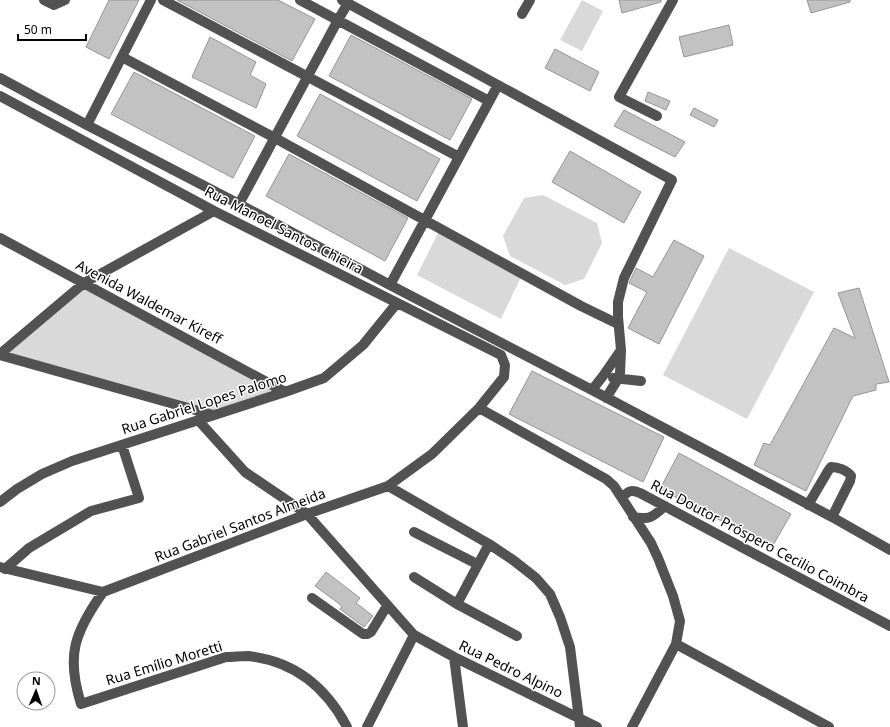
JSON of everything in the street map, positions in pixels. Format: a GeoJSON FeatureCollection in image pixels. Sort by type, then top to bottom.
{"type":"FeatureCollection","features":[{"type":"Feature","properties":{"kind":"street"},"geometry":{"type":"LineString","coordinates":[[44,0],[54,6],[65,0]]}},
{"type":"Feature","properties":{"kind":"street"},"geometry":{"type":"LineString","coordinates":[[87,125],[151,0]]}},
{"type":"Feature","properties":{"kind":"street"},"geometry":{"type":"LineString","coordinates":[[163,0],[459,157]]}},
{"type":"Feature","properties":{"kind":"street"},"geometry":{"type":"LineString","coordinates":[[300,0],[490,101]]}},
{"type":"Feature","properties":{"kind":"street"},"geometry":{"type":"LineString","coordinates":[[522,14],[530,0]]}},
{"type":"Feature","properties":{"kind":"street"},"geometry":{"type":"LineString","coordinates":[[657,116],[619,97],[673,0]]}},
{"type":"Feature","properties":{"kind":"street"},"geometry":{"type":"LineString","coordinates":[[239,204],[338,20],[345,2],[672,180],[624,278],[618,302],[618,324],[621,350],[620,373],[606,398]]}},
{"type":"Feature","properties":{"kind":"street"},"geometry":{"type":"LineString","coordinates":[[122,57],[275,138],[581,306],[618,324]]}},
{"type":"Feature","properties":{"kind":"street"},"geometry":{"type":"LineString","coordinates":[[0,78],[832,517],[890,550]]}},
{"type":"Feature","properties":{"kind":"street"},"geometry":{"type":"LineString","coordinates":[[390,285],[498,85]]}},
{"type":"Feature","properties":{"kind":"street","name":"Rua Manoel Santos Chieira"},"geometry":{"type":"LineString","coordinates":[[0,96],[214,210],[501,354],[505,365],[504,376],[479,408]]}},
{"type":"Feature","properties":{"kind":"street"},"geometry":{"type":"LineString","coordinates":[[0,354],[84,283],[214,210]]}},
{"type":"Feature","properties":{"kind":"street","name":"Avenida Waldemar Kireff"},"geometry":{"type":"LineString","coordinates":[[0,238],[285,392]]}},
{"type":"Feature","properties":{"kind":"street","name":"Rua Gabriel Lopes Palomo"},"geometry":{"type":"LineString","coordinates":[[0,502],[42,474],[72,461],[324,378],[363,345],[397,303]]}},
{"type":"Feature","properties":{"kind":"street"},"geometry":{"type":"LineString","coordinates":[[592,390],[621,350]]}},
{"type":"Feature","properties":{"kind":"street"},"geometry":{"type":"LineString","coordinates":[[0,354],[213,415]]}},
{"type":"Feature","properties":{"kind":"street"},"geometry":{"type":"LineString","coordinates":[[603,376],[641,381]]}},
{"type":"Feature","properties":{"kind":"street"},"geometry":{"type":"LineString","coordinates":[[479,408],[606,479],[614,486],[651,543],[673,596],[680,621],[676,644],[632,727]]}},
{"type":"Feature","properties":{"kind":"street","name":"Rua Gabriel Santos Almeida"},"geometry":{"type":"LineString","coordinates":[[103,592],[307,514],[388,486],[432,454],[479,408]]}},
{"type":"Feature","properties":{"kind":"street","name":"Rua Pedro Alpino"},"geometry":{"type":"LineString","coordinates":[[198,420],[245,472],[307,514],[414,635],[580,722],[597,727]]}},
{"type":"Feature","properties":{"kind":"street"},"geometry":{"type":"LineString","coordinates":[[2,568],[29,548],[90,511],[139,498],[122,445]]}},
{"type":"Feature","properties":{"kind":"street"},"geometry":{"type":"LineString","coordinates":[[808,505],[831,467],[848,472],[851,476],[850,481],[832,517]]}},
{"type":"Feature","properties":{"kind":"street"},"geometry":{"type":"LineString","coordinates":[[388,486],[489,544],[536,578],[550,594],[560,617],[570,647],[580,722]]}},
{"type":"Feature","properties":{"kind":"street","name":"Rua Doutor Próspero Cecilio Coimbra"},"geometry":{"type":"LineString","coordinates":[[622,498],[627,492],[632,490],[640,493],[890,626]]}},
{"type":"Feature","properties":{"kind":"street"},"geometry":{"type":"LineString","coordinates":[[633,517],[648,519],[657,514],[665,506]]}},
{"type":"Feature","properties":{"kind":"street"},"geometry":{"type":"LineString","coordinates":[[414,532],[477,564]]}},
{"type":"Feature","properties":{"kind":"street"},"geometry":{"type":"LineString","coordinates":[[457,604],[489,544]]}},
{"type":"Feature","properties":{"kind":"street"},"geometry":{"type":"LineString","coordinates":[[2,568],[103,592]]}},
{"type":"Feature","properties":{"kind":"street"},"geometry":{"type":"LineString","coordinates":[[414,578],[457,604],[517,636]]}},
{"type":"Feature","properties":{"kind":"street","name":"Rua Emílio Moretti"},"geometry":{"type":"LineString","coordinates":[[103,592],[88,613],[74,648],[73,664],[75,684],[81,704],[226,657],[248,656],[289,667],[305,676],[326,695],[348,727]]}},
{"type":"Feature","properties":{"kind":"street"},"geometry":{"type":"LineString","coordinates":[[312,598],[363,634],[371,632],[387,606]]}},
{"type":"Feature","properties":{"kind":"street"},"geometry":{"type":"LineString","coordinates":[[366,727],[414,635]]}},
{"type":"Feature","properties":{"kind":"street"},"geometry":{"type":"LineString","coordinates":[[676,644],[829,727]]}},
{"type":"Feature","properties":{"kind":"street"},"geometry":{"type":"LineString","coordinates":[[454,657],[463,727]]}},
{"type":"Feature","properties":{"kind":"shaded area"},"geometry":{"type":"Polygon","coordinates":[[[582,0],[603,11],[582,51],[560,40],[582,0]]]}},
{"type":"Feature","properties":{"kind":"shaded area"},"geometry":{"type":"Polygon","coordinates":[[[543,195],[597,223],[602,243],[584,279],[565,285],[510,256],[503,236],[524,198],[543,195]]]}},
{"type":"Feature","properties":{"kind":"shaded area"},"geometry":{"type":"Polygon","coordinates":[[[438,233],[521,277],[501,319],[417,275],[438,233]]]}},
{"type":"Feature","properties":{"kind":"shaded area"},"geometry":{"type":"Polygon","coordinates":[[[729,248],[814,292],[747,419],[663,375],[729,248]]]}},
{"type":"Feature","properties":{"kind":"shaded area"},"geometry":{"type":"Polygon","coordinates":[[[84,283],[285,392],[213,415],[0,355],[84,283]]]}},
{"type":"Feature","properties":{"kind":"building"},"geometry":{"type":"Polygon","coordinates":[[[109,0],[139,0],[109,59],[86,47],[109,0]]]}},
{"type":"Feature","properties":{"kind":"building"},"geometry":{"type":"Polygon","coordinates":[[[177,0],[278,0],[315,19],[292,61],[177,0]]]}},
{"type":"Feature","properties":{"kind":"building"},"geometry":{"type":"Polygon","coordinates":[[[619,0],[661,0],[661,2],[622,13],[619,0]]]}},
{"type":"Feature","properties":{"kind":"building"},"geometry":{"type":"Polygon","coordinates":[[[807,0],[850,0],[850,2],[811,13],[807,0]]]}},
{"type":"Feature","properties":{"kind":"building"},"geometry":{"type":"Polygon","coordinates":[[[729,25],[733,45],[684,57],[679,37],[729,25]]]}},
{"type":"Feature","properties":{"kind":"building"},"geometry":{"type":"Polygon","coordinates":[[[351,35],[472,99],[450,140],[329,76],[351,35]]]}},
{"type":"Feature","properties":{"kind":"building"},"geometry":{"type":"Polygon","coordinates":[[[210,37],[256,62],[250,75],[266,84],[256,108],[192,77],[210,37]]]}},
{"type":"Feature","properties":{"kind":"building"},"geometry":{"type":"Polygon","coordinates":[[[555,49],[599,72],[590,91],[545,68],[555,49]]]}},
{"type":"Feature","properties":{"kind":"building"},"geometry":{"type":"Polygon","coordinates":[[[134,72],[255,136],[233,178],[111,114],[134,72]]]}},
{"type":"Feature","properties":{"kind":"building"},"geometry":{"type":"Polygon","coordinates":[[[648,92],[670,101],[666,110],[645,101],[648,92]]]}},
{"type":"Feature","properties":{"kind":"building"},"geometry":{"type":"Polygon","coordinates":[[[320,94],[440,159],[417,201],[297,136],[320,94]]]}},
{"type":"Feature","properties":{"kind":"building"},"geometry":{"type":"Polygon","coordinates":[[[694,108],[718,120],[714,127],[690,115],[694,108]]]}},
{"type":"Feature","properties":{"kind":"building"},"geometry":{"type":"Polygon","coordinates":[[[624,110],[685,142],[675,157],[614,126],[624,110]]]}},
{"type":"Feature","properties":{"kind":"building"},"geometry":{"type":"Polygon","coordinates":[[[570,151],[641,192],[624,223],[552,182],[570,151]]]}},
{"type":"Feature","properties":{"kind":"building"},"geometry":{"type":"Polygon","coordinates":[[[289,154],[408,218],[385,261],[266,196],[289,154]]]}},
{"type":"Feature","properties":{"kind":"building"},"geometry":{"type":"Polygon","coordinates":[[[674,240],[704,256],[659,344],[628,328],[647,292],[629,283],[636,268],[653,277],[674,240]]]}},
{"type":"Feature","properties":{"kind":"building"},"geometry":{"type":"Polygon","coordinates":[[[859,288],[889,382],[876,384],[876,390],[853,396],[806,491],[754,465],[764,443],[770,445],[834,328],[855,338],[838,293],[859,288]]]}},
{"type":"Feature","properties":{"kind":"building"},"geometry":{"type":"Polygon","coordinates":[[[532,371],[664,437],[643,482],[509,414],[532,371]]]}},
{"type":"Feature","properties":{"kind":"building"},"geometry":{"type":"Polygon","coordinates":[[[679,453],[791,514],[772,547],[660,489],[679,453]]]}},
{"type":"Feature","properties":{"kind":"building"},"geometry":{"type":"Polygon","coordinates":[[[326,572],[360,598],[356,603],[373,616],[364,627],[340,609],[342,606],[315,586],[326,572]]]}}]}
